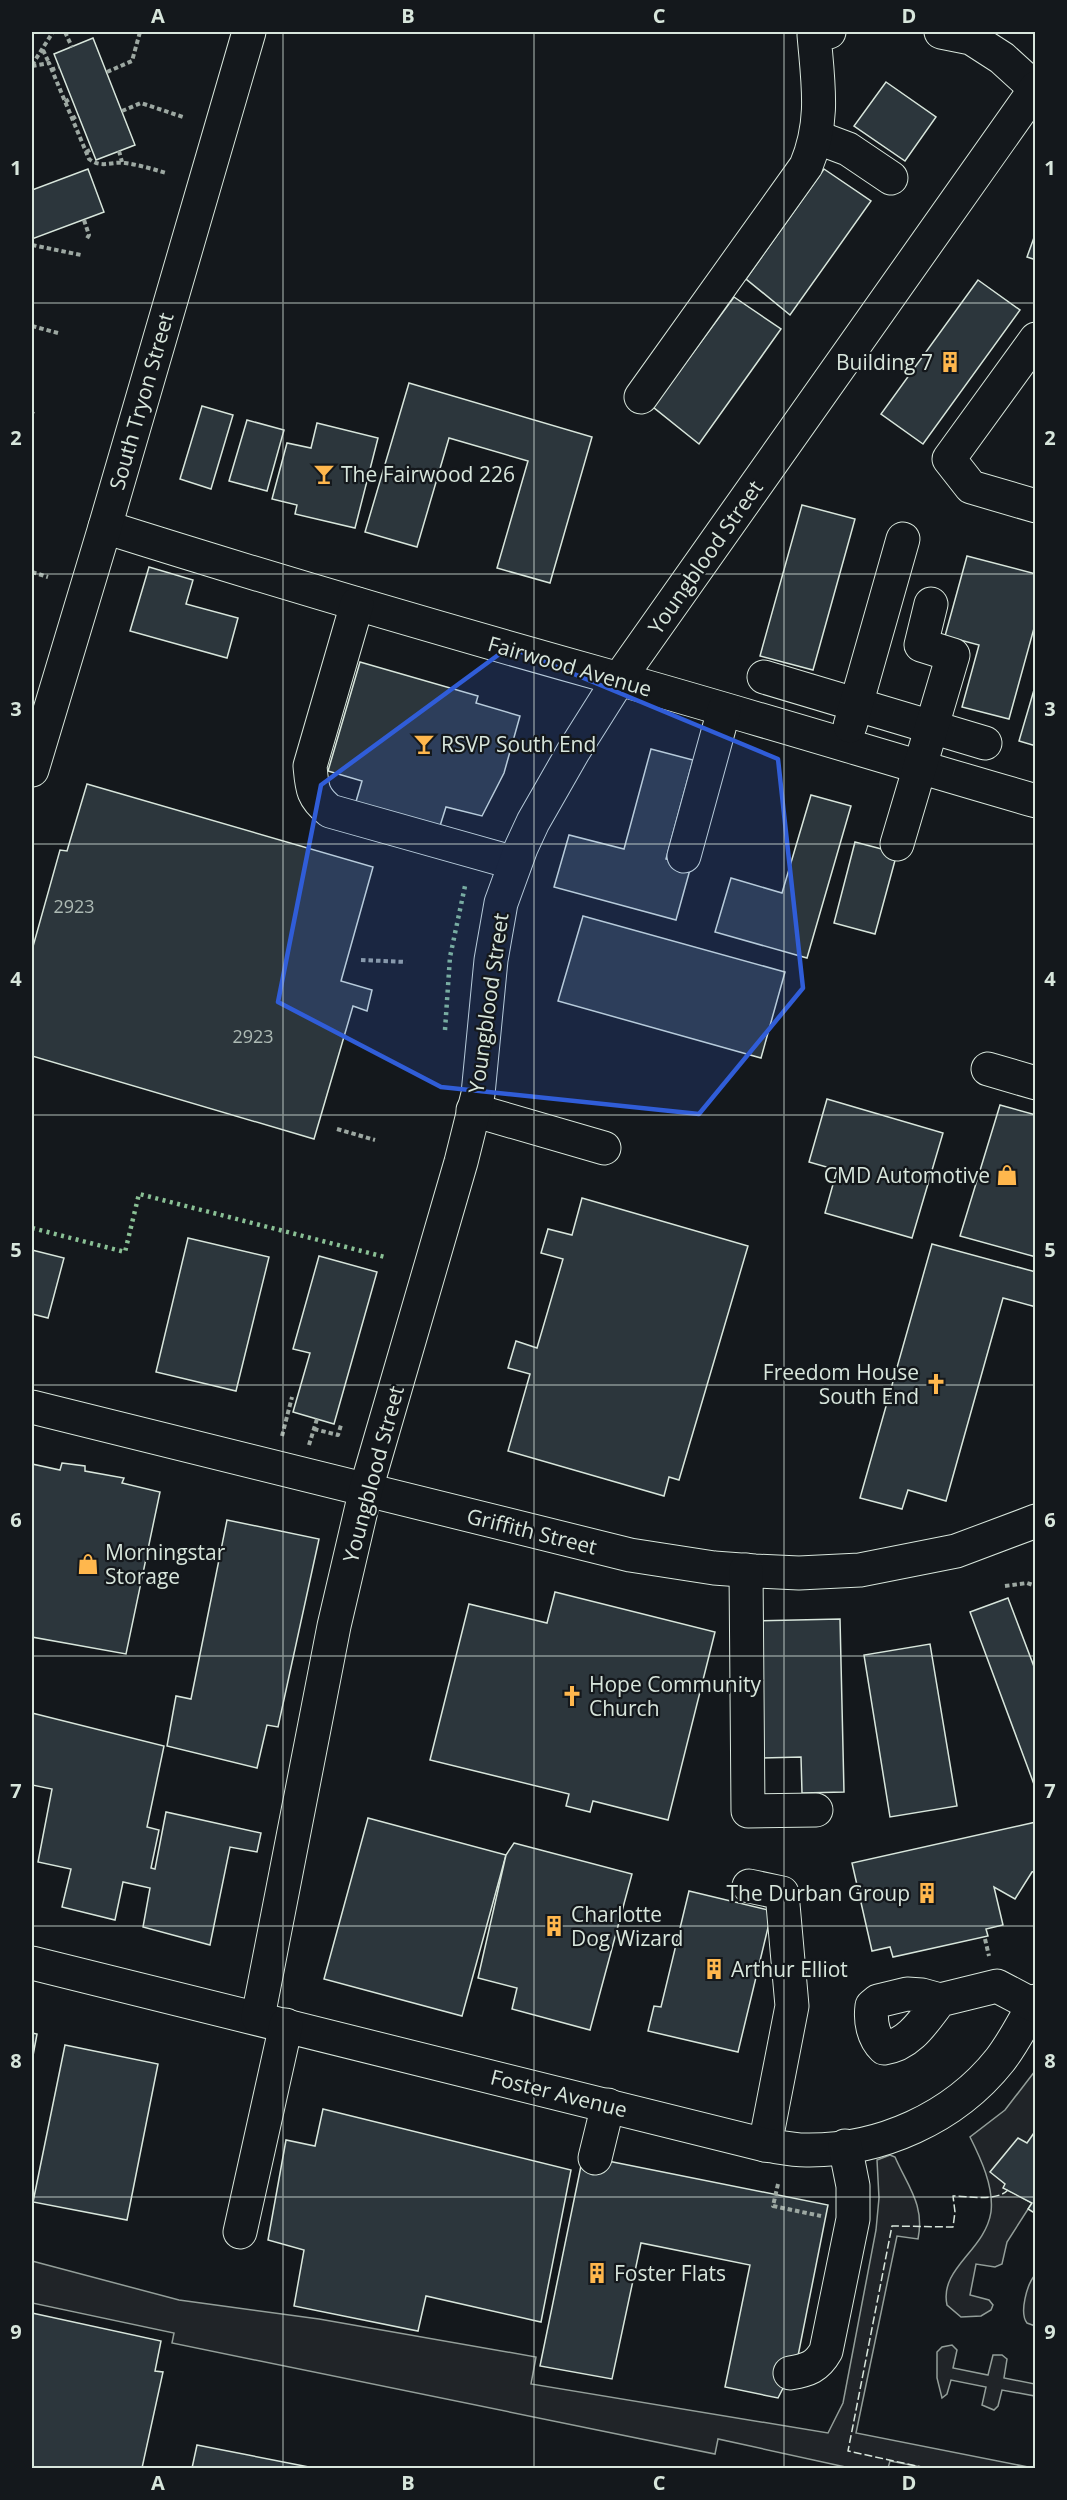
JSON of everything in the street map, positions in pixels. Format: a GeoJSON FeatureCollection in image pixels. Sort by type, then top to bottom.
{"type":"FeatureCollection","features":[{"type":"Feature","properties":{"kind":"street","name":"South Tryon Street"},"geometry":{"type":"LineString","coordinates":[[32,770],[39,716],[105,527],[249,32]]}},
{"type":"Feature","properties":{"kind":"street"},"geometry":{"type":"LineString","coordinates":[[941,32],[971,38],[1002,58],[1035,89]]}},
{"type":"Feature","properties":{"kind":"street"},"geometry":{"type":"LineString","coordinates":[[641,397],[806,166],[819,122],[818,84],[821,33]]}},
{"type":"Feature","properties":{"kind":"street","name":"Youngblood Street"},"geometry":{"type":"LineString","coordinates":[[240,2232],[334,1626],[366,1490],[461,1162],[483,1059],[491,960],[501,903],[515,863],[538,812],[619,679],[1035,89]]}},
{"type":"Feature","properties":{"kind":"street"},"geometry":{"type":"LineString","coordinates":[[816,137],[848,149],[891,178]]}},
{"type":"Feature","properties":{"kind":"street"},"geometry":{"type":"LineString","coordinates":[[1035,339],[949,459],[971,487],[1035,506]]}},
{"type":"Feature","properties":{"kind":"street","name":"Fairwood Avenue"},"geometry":{"type":"LineString","coordinates":[[105,527],[540,659],[619,679],[1035,801]]}},
{"type":"Feature","properties":{"kind":"street"},"geometry":{"type":"LineString","coordinates":[[845,745],[903,539]]}},
{"type":"Feature","properties":{"kind":"street"},"geometry":{"type":"LineString","coordinates":[[357,604],[310,766],[312,786],[318,802],[330,811],[515,863]]}},
{"type":"Feature","properties":{"kind":"street"},"geometry":{"type":"LineString","coordinates":[[897,844],[953,655],[921,645],[932,604]]}},
{"type":"Feature","properties":{"kind":"street"},"geometry":{"type":"LineString","coordinates":[[764,677],[985,743]]}},
{"type":"Feature","properties":{"kind":"street"},"geometry":{"type":"LineString","coordinates":[[684,856],[724,710]]}},
{"type":"Feature","properties":{"kind":"street"},"geometry":{"type":"LineString","coordinates":[[988,1069],[1035,1083]]}},
{"type":"Feature","properties":{"kind":"street"},"geometry":{"type":"LineString","coordinates":[[473,1110],[604,1148]]}},
{"type":"Feature","properties":{"kind":"street","name":"Griffith Street"},"geometry":{"type":"LineString","coordinates":[[32,1407],[630,1555],[714,1568],[799,1573],[860,1570],[957,1551],[1035,1521]]}},
{"type":"Feature","properties":{"kind":"street"},"geometry":{"type":"LineString","coordinates":[[746,1570],[748,1811],[816,1810]]}},
{"type":"Feature","properties":{"kind":"street"},"geometry":{"type":"LineString","coordinates":[[749,1886],[782,1893],[792,2006],[765,2145]]}},
{"type":"Feature","properties":{"kind":"street","name":"Foster Avenue"},"geometry":{"type":"LineString","coordinates":[[32,1963],[765,2145],[805,2150],[882,2139],[905,2132],[931,2118],[966,2095],[998,2062],[1034,2003]]}},
{"type":"Feature","properties":{"kind":"street"},"geometry":{"type":"LineString","coordinates":[[940,2000],[998,1986],[1034,2003]]}},
{"type":"Feature","properties":{"kind":"street"},"geometry":{"type":"LineString","coordinates":[[595,2158],[608,2105]]}},
{"type":"Feature","properties":{"kind":"street"},"geometry":{"type":"LineString","coordinates":[[790,2373],[808,2370],[820,2361],[826,2351],[853,2219],[853,2186],[845,2146]]}},
{"type":"Feature","properties":{"kind":"path"},"geometry":{"type":"LineString","coordinates":[[32,66],[53,32]]}},
{"type":"Feature","properties":{"kind":"path"},"geometry":{"type":"LineString","coordinates":[[65,32],[72,47]]}},
{"type":"Feature","properties":{"kind":"path"},"geometry":{"type":"LineString","coordinates":[[106,72],[132,61],[140,32]]}},
{"type":"Feature","properties":{"kind":"path"},"geometry":{"type":"LineString","coordinates":[[43,50],[88,159],[107,166],[122,162],[166,173]]}},
{"type":"Feature","properties":{"kind":"path"},"geometry":{"type":"LineString","coordinates":[[32,66],[49,63]]}},
{"type":"Feature","properties":{"kind":"path"},"geometry":{"type":"LineString","coordinates":[[51,69],[59,67]]}},
{"type":"Feature","properties":{"kind":"path"},"geometry":{"type":"LineString","coordinates":[[65,102],[71,98]]}},
{"type":"Feature","properties":{"kind":"path"},"geometry":{"type":"LineString","coordinates":[[122,111],[141,103],[183,117]]}},
{"type":"Feature","properties":{"kind":"path"},"geometry":{"type":"LineString","coordinates":[[72,119],[78,115]]}},
{"type":"Feature","properties":{"kind":"path"},"geometry":{"type":"LineString","coordinates":[[86,152],[92,149]]}},
{"type":"Feature","properties":{"kind":"path"},"geometry":{"type":"LineString","coordinates":[[119,151],[122,162]]}},
{"type":"Feature","properties":{"kind":"path"},"geometry":{"type":"LineString","coordinates":[[84,219],[88,235],[86,240]]}},
{"type":"Feature","properties":{"kind":"path"},"geometry":{"type":"LineString","coordinates":[[32,245],[81,255]]}},
{"type":"Feature","properties":{"kind":"path"},"geometry":{"type":"LineString","coordinates":[[32,326],[58,333]]}},
{"type":"Feature","properties":{"kind":"path"},"geometry":{"type":"LineString","coordinates":[[32,572],[48,577]]}},
{"type":"Feature","properties":{"kind":"path"},"geometry":{"type":"LineString","coordinates":[[360,960],[406,962]]}},
{"type":"Feature","properties":{"kind":"path"},"geometry":{"type":"LineString","coordinates":[[337,1129],[375,1140]]}},
{"type":"Feature","properties":{"kind":"path"},"geometry":{"type":"LineString","coordinates":[[280,1443],[292,1397]]}},
{"type":"Feature","properties":{"kind":"path"},"geometry":{"type":"LineString","coordinates":[[308,1449],[317,1419]]}},
{"type":"Feature","properties":{"kind":"path"},"geometry":{"type":"LineString","coordinates":[[314,1429],[338,1435],[340,1425]]}},
{"type":"Feature","properties":{"kind":"path"},"geometry":{"type":"LineString","coordinates":[[1005,1586],[1027,1583],[1035,1586]]}},
{"type":"Feature","properties":{"kind":"path"},"geometry":{"type":"LineString","coordinates":[[778,2184],[773,2206],[831,2218]]}},
{"type":"Feature","properties":{"kind":"highlighted area"},"geometry":{"type":"Polygon","coordinates":[[[509,647],[778,759],[803,988],[699,1114],[441,1087],[278,1002],[321,785],[509,647]]]}},
{"type":"Feature","properties":{"kind":"shaded area"},"geometry":{"type":"Polygon","coordinates":[[[1035,2071],[1035,2195],[1008,2190],[1032,2203],[1007,2242],[1002,2264],[995,2267],[976,2264],[970,2295],[989,2300],[993,2305],[991,2310],[981,2316],[961,2317],[947,2305],[946,2292],[956,2270],[987,2226],[991,2212],[989,2183],[970,2137],[1005,2110],[1035,2071]]]}},
{"type":"Feature","properties":{"kind":"shaded area"},"geometry":{"type":"Polygon","coordinates":[[[890,2155],[895,2157],[914,2196],[920,2227],[918,2239],[897,2236],[856,2433],[1033,2468],[926,2468],[890,2461],[888,2468],[850,2468],[718,2439],[715,2454],[172,2343],[174,2333],[32,2303],[32,2261],[179,2300],[319,2319],[536,2357],[531,2384],[828,2433],[843,2403],[876,2230],[879,2198],[877,2160],[890,2155]]]}},
{"type":"Feature","properties":{"kind":"shaded area"},"geometry":{"type":"Polygon","coordinates":[[[1035,2275],[1035,2326],[1027,2323],[1024,2306],[1027,2292],[1035,2275]]]}},
{"type":"Feature","properties":{"kind":"shaded area"},"geometry":{"type":"Polygon","coordinates":[[[952,2345],[957,2350],[953,2368],[988,2375],[993,2355],[1002,2355],[1007,2359],[1004,2378],[1035,2384],[1035,2396],[1002,2390],[998,2406],[994,2410],[982,2405],[986,2387],[951,2380],[947,2394],[942,2398],[937,2378],[937,2352],[942,2347],[952,2345]]]}},
{"type":"Feature","properties":{"kind":"building"},"geometry":{"type":"Polygon","coordinates":[[[93,38],[135,145],[96,160],[54,54],[93,38]]]}},
{"type":"Feature","properties":{"kind":"building"},"geometry":{"type":"Polygon","coordinates":[[[886,82],[936,117],[905,161],[854,126],[886,82]]]}},
{"type":"Feature","properties":{"kind":"building"},"geometry":{"type":"Polygon","coordinates":[[[88,169],[104,212],[32,239],[32,190],[88,169]]]}},
{"type":"Feature","properties":{"kind":"building"},"geometry":{"type":"Polygon","coordinates":[[[824,169],[871,201],[790,315],[746,279],[824,169]]]}},
{"type":"Feature","properties":{"kind":"building"},"geometry":{"type":"Polygon","coordinates":[[[1036,232],[1036,260],[1027,257],[1036,232]]]}},
{"type":"Feature","properties":{"kind":"building","name":"Building 7"},"geometry":{"type":"Polygon","coordinates":[[[978,280],[1020,310],[923,444],[881,414],[978,280]]]}},
{"type":"Feature","properties":{"kind":"building"},"geometry":{"type":"Polygon","coordinates":[[[734,297],[781,329],[699,444],[653,407],[734,297]]]}},
{"type":"Feature","properties":{"kind":"building"},"geometry":{"type":"Polygon","coordinates":[[[409,383],[592,437],[550,583],[497,568],[528,461],[449,438],[417,547],[365,532],[409,383]]]}},
{"type":"Feature","properties":{"kind":"building"},"geometry":{"type":"Polygon","coordinates":[[[202,406],[233,415],[211,489],[180,479],[202,406]]]}},
{"type":"Feature","properties":{"kind":"building"},"geometry":{"type":"Polygon","coordinates":[[[247,420],[284,430],[267,491],[229,481],[247,420]]]}},
{"type":"Feature","properties":{"kind":"building","name":"The Fairwood 226"},"geometry":{"type":"Polygon","coordinates":[[[317,423],[378,438],[355,528],[295,514],[297,505],[272,499],[287,443],[311,448],[317,423]]]}},
{"type":"Feature","properties":{"kind":"building"},"geometry":{"type":"Polygon","coordinates":[[[802,505],[855,519],[813,670],[760,656],[802,505]]]}},
{"type":"Feature","properties":{"kind":"building"},"geometry":{"type":"Polygon","coordinates":[[[967,556],[1036,574],[1036,621],[1009,719],[962,707],[979,645],[945,636],[967,556]]]}},
{"type":"Feature","properties":{"kind":"building"},"geometry":{"type":"Polygon","coordinates":[[[149,567],[193,580],[186,604],[238,618],[227,658],[130,631],[149,567]]]}},
{"type":"Feature","properties":{"kind":"building","name":"RSVP South End"},"geometry":{"type":"Polygon","coordinates":[[[360,662],[478,696],[476,703],[520,716],[504,773],[482,816],[446,807],[439,829],[355,805],[362,781],[328,771],[360,662]]]}},
{"type":"Feature","properties":{"kind":"building"},"geometry":{"type":"Polygon","coordinates":[[[1036,683],[1036,746],[1019,741],[1036,683]]]}},
{"type":"Feature","properties":{"kind":"building"},"geometry":{"type":"Polygon","coordinates":[[[651,749],[693,760],[666,859],[691,866],[676,920],[554,887],[569,835],[624,849],[651,749]]]}},
{"type":"Feature","properties":{"kind":"building"},"geometry":{"type":"Polygon","coordinates":[[[87,784],[373,867],[341,981],[372,990],[367,1011],[353,1006],[314,1139],[32,1056],[32,950],[60,850],[67,851],[87,784]]]}},
{"type":"Feature","properties":{"kind":"building"},"geometry":{"type":"Polygon","coordinates":[[[811,795],[851,806],[807,958],[715,932],[731,878],[782,893],[811,795]]]}},
{"type":"Feature","properties":{"kind":"building"},"geometry":{"type":"Polygon","coordinates":[[[855,842],[897,853],[875,934],[834,923],[855,842]]]}},
{"type":"Feature","properties":{"kind":"building"},"geometry":{"type":"Polygon","coordinates":[[[583,916],[785,972],[761,1058],[558,1001],[583,916]]]}},
{"type":"Feature","properties":{"kind":"building"},"geometry":{"type":"Polygon","coordinates":[[[827,1099],[943,1133],[912,1238],[825,1213],[837,1170],[809,1162],[827,1099]]]}},
{"type":"Feature","properties":{"kind":"building","name":"CMD Automotive"},"geometry":{"type":"Polygon","coordinates":[[[1000,1105],[1036,1115],[1036,1257],[960,1236],[1000,1105]]]}},
{"type":"Feature","properties":{"kind":"building"},"geometry":{"type":"Polygon","coordinates":[[[582,1198],[748,1246],[679,1480],[669,1477],[664,1496],[508,1451],[530,1374],[508,1368],[516,1341],[537,1348],[563,1259],[541,1253],[548,1229],[572,1235],[582,1198]]]}},
{"type":"Feature","properties":{"kind":"building"},"geometry":{"type":"Polygon","coordinates":[[[188,1238],[269,1257],[236,1391],[156,1372],[188,1238]]]}},
{"type":"Feature","properties":{"kind":"building","name":"Freedom House South End"},"geometry":{"type":"Polygon","coordinates":[[[932,1244],[1036,1272],[1036,1307],[1003,1298],[946,1501],[908,1490],[902,1509],[860,1498],[932,1244]]]}},
{"type":"Feature","properties":{"kind":"building"},"geometry":{"type":"Polygon","coordinates":[[[32,1250],[64,1258],[48,1318],[32,1314],[32,1250]]]}},
{"type":"Feature","properties":{"kind":"building"},"geometry":{"type":"Polygon","coordinates":[[[319,1256],[377,1272],[334,1424],[293,1412],[310,1353],[293,1349],[319,1256]]]}},
{"type":"Feature","properties":{"kind":"building","name":"Morningstar Storage"},"geometry":{"type":"Polygon","coordinates":[[[62,1463],[85,1466],[85,1471],[124,1478],[122,1483],[160,1492],[126,1654],[32,1637],[32,1464],[60,1470],[62,1463]]]}},
{"type":"Feature","properties":{"kind":"building"},"geometry":{"type":"Polygon","coordinates":[[[227,1520],[319,1539],[278,1727],[267,1725],[257,1768],[167,1746],[176,1696],[191,1699],[227,1520]]]}},
{"type":"Feature","properties":{"kind":"building","name":"Hope Community Church"},"geometry":{"type":"Polygon","coordinates":[[[555,1592],[715,1632],[668,1820],[593,1801],[590,1812],[566,1806],[569,1794],[430,1760],[469,1604],[547,1623],[555,1592]]]}},
{"type":"Feature","properties":{"kind":"building"},"geometry":{"type":"Polygon","coordinates":[[[1008,1598],[1036,1672],[1035,1787],[970,1612],[1008,1598]]]}},
{"type":"Feature","properties":{"kind":"building"},"geometry":{"type":"Polygon","coordinates":[[[840,1619],[844,1792],[802,1793],[801,1757],[759,1758],[755,1621],[840,1619]]]}},
{"type":"Feature","properties":{"kind":"building"},"geometry":{"type":"Polygon","coordinates":[[[930,1644],[957,1806],[890,1817],[864,1655],[930,1644]]]}},
{"type":"Feature","properties":{"kind":"building"},"geometry":{"type":"Polygon","coordinates":[[[32,1713],[164,1746],[147,1827],[159,1830],[151,1868],[155,1869],[166,1812],[261,1833],[257,1852],[230,1847],[210,1945],[143,1927],[150,1888],[123,1882],[115,1920],[62,1907],[71,1869],[38,1862],[52,1789],[32,1785],[32,1713]]]}},
{"type":"Feature","properties":{"kind":"building"},"geometry":{"type":"Polygon","coordinates":[[[368,1818],[506,1855],[462,2016],[324,1979],[368,1818]]]}},
{"type":"Feature","properties":{"kind":"building","name":"The Durban Group"},"geometry":{"type":"Polygon","coordinates":[[[1036,1822],[1036,1871],[1032,1872],[1015,1899],[994,1887],[1003,1925],[986,1929],[988,1936],[893,1957],[890,1947],[872,1951],[852,1863],[1036,1822]]]}},
{"type":"Feature","properties":{"kind":"building","name":"Charlotte Dog Wizard"},"geometry":{"type":"Polygon","coordinates":[[[514,1843],[632,1874],[590,2030],[512,2009],[517,1988],[478,1978],[506,1855],[514,1843]]]}},
{"type":"Feature","properties":{"kind":"building","name":"Arthur Elliot"},"geometry":{"type":"Polygon","coordinates":[[[689,1891],[772,1911],[738,2052],[648,2031],[654,2006],[661,2007],[689,1891]]]}},
{"type":"Feature","properties":{"kind":"building"},"geometry":{"type":"Polygon","coordinates":[[[32,2033],[37,2034],[32,2061],[32,2033]]]}},
{"type":"Feature","properties":{"kind":"building"},"geometry":{"type":"Polygon","coordinates":[[[65,2045],[158,2064],[127,2220],[33,2202],[65,2045]]]}},
{"type":"Feature","properties":{"kind":"building"},"geometry":{"type":"Polygon","coordinates":[[[323,2109],[571,2170],[541,2322],[426,2296],[418,2331],[294,2306],[304,2250],[268,2240],[286,2140],[315,2146],[323,2109]]]}},
{"type":"Feature","properties":{"kind":"building"},"geometry":{"type":"Polygon","coordinates":[[[1036,2130],[1036,2214],[1028,2209],[1032,2203],[1003,2188],[1005,2184],[990,2172],[1018,2138],[1027,2143],[1036,2130]]]}},
{"type":"Feature","properties":{"kind":"building","name":"Foster Flats"},"geometry":{"type":"Polygon","coordinates":[[[583,2156],[828,2205],[797,2361],[778,2398],[725,2387],[750,2265],[641,2243],[612,2379],[540,2366],[583,2156]]]}},
{"type":"Feature","properties":{"kind":"building"},"geometry":{"type":"Polygon","coordinates":[[[32,2313],[161,2341],[155,2371],[163,2372],[142,2468],[32,2468],[32,2313]]]}},
{"type":"Feature","properties":{"kind":"building"},"geometry":{"type":"Polygon","coordinates":[[[197,2445],[314,2468],[192,2468],[197,2445]]]}},
{"type":"Feature","properties":{"kind":"hedge"},"geometry":{"type":"LineString","coordinates":[[445,1030],[450,957],[465,886]]}},
{"type":"Feature","properties":{"kind":"hedge"},"geometry":{"type":"LineString","coordinates":[[32,1228],[125,1252],[139,1194],[385,1257]]}},
{"type":"Feature","properties":{"kind":"fence"},"geometry":{"type":"LineString","coordinates":[[926,2468],[848,2451],[892,2226],[953,2227],[955,2212],[953,2196],[990,2197],[1003,2194],[1008,2190]]}},
{"type":"Feature","properties":{"kind":"place","name":"Building 7"},"geometry":{"type":"Point","coordinates":[950,362]}},
{"type":"Feature","properties":{"kind":"place","name":"The Fairwood 226"},"geometry":{"type":"Point","coordinates":[324,474]}},
{"type":"Feature","properties":{"kind":"place","name":"RSVP South End"},"geometry":{"type":"Point","coordinates":[424,744]}},
{"type":"Feature","properties":{"kind":"place","name":"CMD Automotive"},"geometry":{"type":"Point","coordinates":[1007,1175]}},
{"type":"Feature","properties":{"kind":"place","name":"Freedom House South End"},"geometry":{"type":"Point","coordinates":[936,1384]}},
{"type":"Feature","properties":{"kind":"place","name":"Morningstar Storage"},"geometry":{"type":"Point","coordinates":[88,1564]}},
{"type":"Feature","properties":{"kind":"place","name":"Hope Community Church"},"geometry":{"type":"Point","coordinates":[572,1696]}},
{"type":"Feature","properties":{"kind":"place","name":"The Durban Group"},"geometry":{"type":"Point","coordinates":[927,1893]}},
{"type":"Feature","properties":{"kind":"place","name":"Charlotte Dog Wizard"},"geometry":{"type":"Point","coordinates":[554,1926]}},
{"type":"Feature","properties":{"kind":"place","name":"Arthur Elliot"},"geometry":{"type":"Point","coordinates":[714,1969]}},
{"type":"Feature","properties":{"kind":"place","name":"Foster Flats"},"geometry":{"type":"Point","coordinates":[597,2273]}}]}
